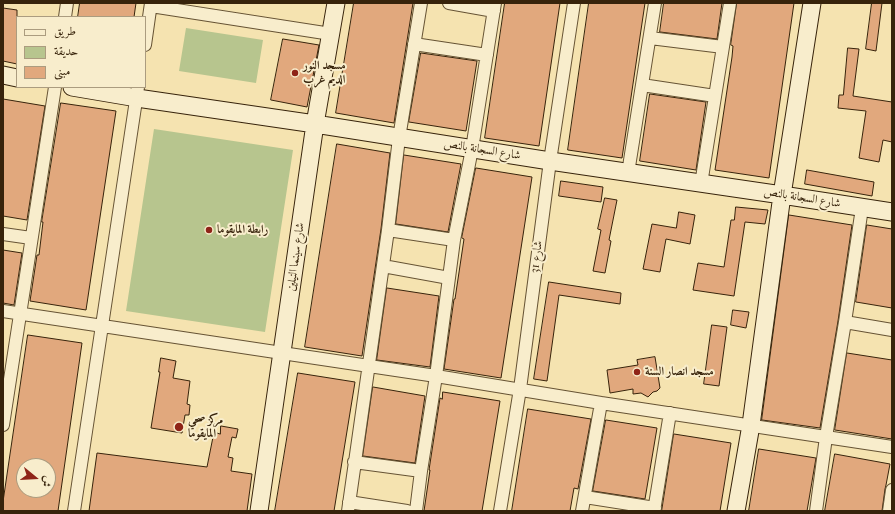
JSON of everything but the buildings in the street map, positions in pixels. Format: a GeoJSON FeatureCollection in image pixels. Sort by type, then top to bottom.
{"type":"FeatureCollection","features":[{"type":"Feature","properties":{"kind":"street"},"geometry":{"type":"LineString","coordinates":[[65,16],[67,3]]}},
{"type":"Feature","properties":{"kind":"street","name":"شارع سينما النيلين"},"geometry":{"type":"LineString","coordinates":[[259,511],[315,124],[336,3]]}},
{"type":"Feature","properties":{"kind":"street"},"geometry":{"type":"LineString","coordinates":[[407,511],[348,507],[388,230],[399,138],[421,3]]}},
{"type":"Feature","properties":{"kind":"street"},"geometry":{"type":"LineString","coordinates":[[416,511],[454,240],[472,149],[495,7],[449,3]]}},
{"type":"Feature","properties":{"kind":"street","name":"شارع 31"},"geometry":{"type":"LineString","coordinates":[[500,511],[520,389],[550,161],[574,3]]}},
{"type":"Feature","properties":{"kind":"street"},"geometry":{"type":"LineString","coordinates":[[628,172],[655,3]]}},
{"type":"Feature","properties":{"kind":"street"},"geometry":{"type":"LineString","coordinates":[[701,184],[730,3]]}},
{"type":"Feature","properties":{"kind":"street"},"geometry":{"type":"LineString","coordinates":[[736,511],[751,425],[782,195],[812,3]]}},
{"type":"Feature","properties":{"kind":"street"},"geometry":{"type":"LineString","coordinates":[[146,38],[151,4],[331,34]]}},
{"type":"Feature","properties":{"kind":"street"},"geometry":{"type":"LineString","coordinates":[[650,38],[723,47]]}},
{"type":"Feature","properties":{"kind":"street"},"geometry":{"type":"LineString","coordinates":[[414,44],[487,55]]}},
{"type":"Feature","properties":{"kind":"street"},"geometry":{"type":"LineString","coordinates":[[3,75],[16,78]]}},
{"type":"Feature","properties":{"kind":"street"},"geometry":{"type":"LineString","coordinates":[[642,85],[715,96]]}},
{"type":"Feature","properties":{"kind":"street"},"geometry":{"type":"LineString","coordinates":[[3,425],[55,88]]}},
{"type":"Feature","properties":{"kind":"street","name":"شارع السجانة بالنص"},"geometry":{"type":"LineString","coordinates":[[85,88],[138,92],[399,138],[892,212]]}},
{"type":"Feature","properties":{"kind":"street"},"geometry":{"type":"LineString","coordinates":[[74,511],[138,92]]}},
{"type":"Feature","properties":{"kind":"street"},"geometry":{"type":"LineString","coordinates":[[816,511],[826,437],[862,208]]}},
{"type":"Feature","properties":{"kind":"street"},"geometry":{"type":"LineString","coordinates":[[388,230],[454,240]]}},
{"type":"Feature","properties":{"kind":"street"},"geometry":{"type":"LineString","coordinates":[[3,234],[31,238]]}},
{"type":"Feature","properties":{"kind":"street"},"geometry":{"type":"LineString","coordinates":[[383,266],[449,278]]}},
{"type":"Feature","properties":{"kind":"street"},"geometry":{"type":"LineString","coordinates":[[3,311],[368,365],[601,403],[892,447]]}},
{"type":"Feature","properties":{"kind":"street"},"geometry":{"type":"LineString","coordinates":[[845,322],[892,330]]}},
{"type":"Feature","properties":{"kind":"street"},"geometry":{"type":"LineString","coordinates":[[582,511],[601,403]]}},
{"type":"Feature","properties":{"kind":"street"},"geometry":{"type":"LineString","coordinates":[[585,496],[655,509],[670,413]]}},
{"type":"Feature","properties":{"kind":"street"},"geometry":{"type":"LineString","coordinates":[[354,462],[421,470]]}},
{"type":"Feature","properties":{"kind":"street"},"geometry":{"type":"LineString","coordinates":[[889,511],[892,490]]}},
{"type":"Feature","properties":{"kind":"green space"},"geometry":{"type":"Polygon","coordinates":[[[186,28],[263,40],[256,83],[179,71],[186,28]]]}},
{"type":"Feature","properties":{"kind":"green space","name":"رابطة المايقوما"},"geometry":{"type":"Polygon","coordinates":[[[154,129],[293,150],[265,332],[126,311],[154,129]]]}},
{"type":"Feature","properties":{"kind":"place","name":"مسجد النور الديم غرب"},"geometry":{"type":"Point","coordinates":[295,73]}},
{"type":"Feature","properties":{"kind":"place","name":"رابطة المايقوما"},"geometry":{"type":"Point","coordinates":[209,230]}},
{"type":"Feature","properties":{"kind":"place","name":"مسجد انصار السنة"},"geometry":{"type":"Point","coordinates":[637,372]}},
{"type":"Feature","properties":{"kind":"place","name":"مركز صحي المايقوما"},"geometry":{"type":"Point","coordinates":[179,427]}}]}
